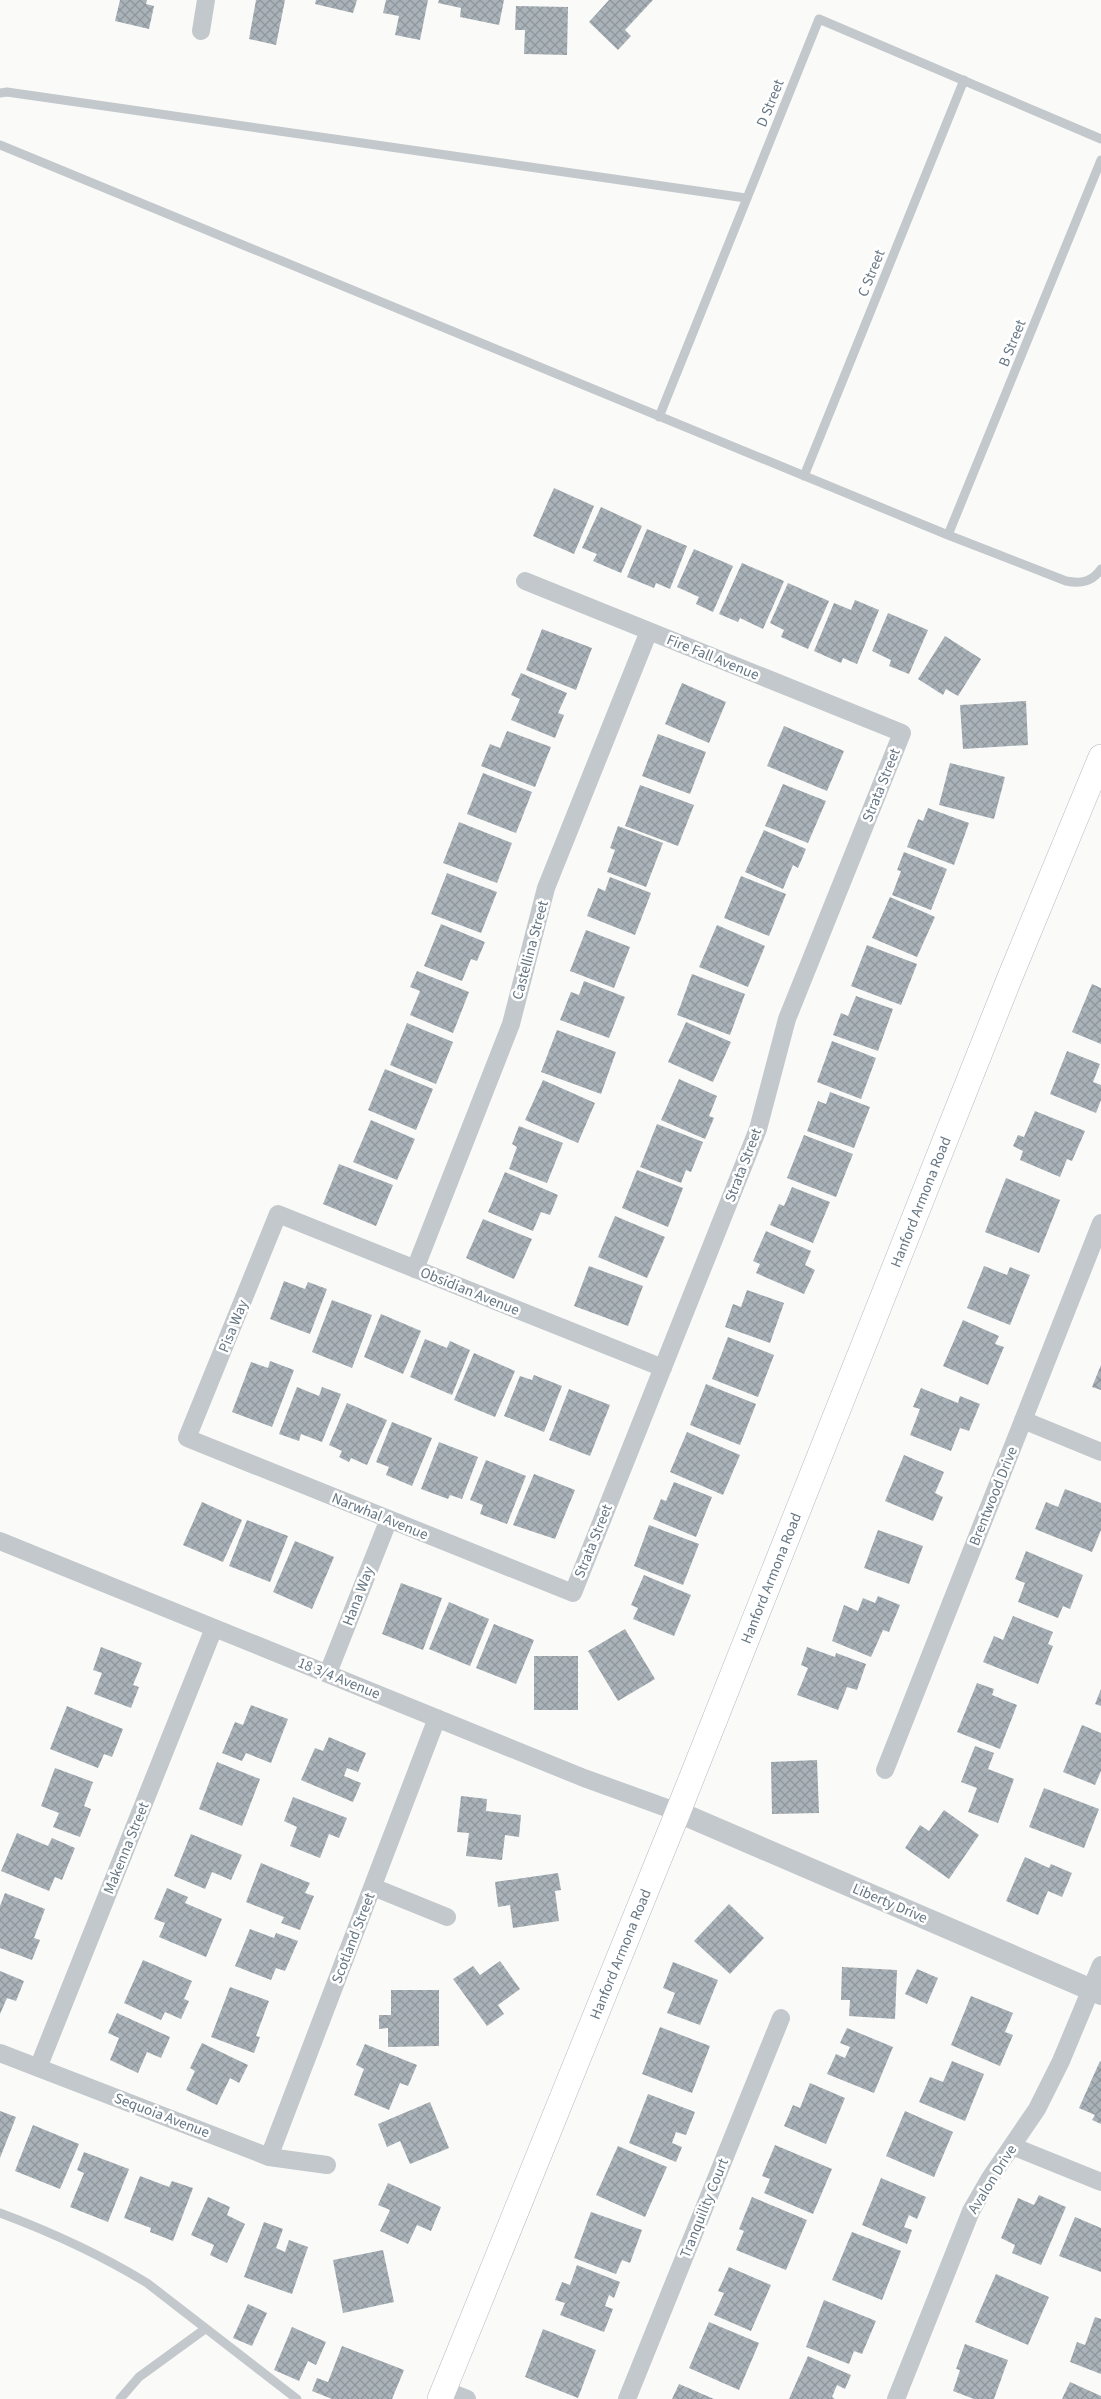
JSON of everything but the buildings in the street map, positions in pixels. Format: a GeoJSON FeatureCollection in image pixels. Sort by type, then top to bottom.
{"type":"FeatureCollection","features":[{"type":"Feature","properties":{"kind":"main road","name":"Hanford Armona Road"},"geometry":{"type":"LineString","coordinates":[[442,2394],[678,1812],[1007,986],[1101,757]]}},
{"type":"Feature","properties":{"kind":"street"},"geometry":{"type":"LineString","coordinates":[[201,31],[206,0]]}},
{"type":"Feature","properties":{"kind":"street","name":"Fire Fall Avenue"},"geometry":{"type":"LineString","coordinates":[[525,581],[902,733]]}},
{"type":"Feature","properties":{"kind":"street","name":"Castellina Street"},"geometry":{"type":"LineString","coordinates":[[415,1269],[511,1024],[546,888],[649,631]]}},
{"type":"Feature","properties":{"kind":"street","name":"Strata Street"},"geometry":{"type":"LineString","coordinates":[[573,1593],[758,1129],[787,1019],[902,733]]}},
{"type":"Feature","properties":{"kind":"street","name":"Obsidian Avenue"},"geometry":{"type":"LineString","coordinates":[[278,1214],[663,1368]]}},
{"type":"Feature","properties":{"kind":"street","name":"Pisa Way"},"geometry":{"type":"LineString","coordinates":[[187,1438],[278,1214]]}},
{"type":"Feature","properties":{"kind":"street","name":"Brentwood Drive"},"geometry":{"type":"LineString","coordinates":[[885,1770],[1101,1223]]}},
{"type":"Feature","properties":{"kind":"street"},"geometry":{"type":"LineString","coordinates":[[1023,1420],[1101,1452]]}},
{"type":"Feature","properties":{"kind":"street","name":"Narwhal Avenue"},"geometry":{"type":"LineString","coordinates":[[187,1438],[573,1593]]}},
{"type":"Feature","properties":{"kind":"street","name":"Hana Way"},"geometry":{"type":"LineString","coordinates":[[328,1673],[388,1519]]}},
{"type":"Feature","properties":{"kind":"street","name":"18 3/4 Avenue"},"geometry":{"type":"LineString","coordinates":[[0,1541],[584,1778],[678,1812]]}},
{"type":"Feature","properties":{"kind":"street","name":"Makenna Street"},"geometry":{"type":"LineString","coordinates":[[38,2068],[214,1628]]}},
{"type":"Feature","properties":{"kind":"street","name":"Scotland Street"},"geometry":{"type":"LineString","coordinates":[[269,2157],[438,1718]]}},
{"type":"Feature","properties":{"kind":"street","name":"Liberty Drive"},"geometry":{"type":"LineString","coordinates":[[678,1812],[1096,1992]]}},
{"type":"Feature","properties":{"kind":"street"},"geometry":{"type":"LineString","coordinates":[[373,1887],[447,1917]]}},
{"type":"Feature","properties":{"kind":"street","name":"Avalon Drive"},"geometry":{"type":"LineString","coordinates":[[896,2399],[971,2211],[1038,2109],[1096,1992],[1101,1965]]}},
{"type":"Feature","properties":{"kind":"street","name":"Tranquility Court"},"geometry":{"type":"LineString","coordinates":[[627,2399],[781,2018]]}},
{"type":"Feature","properties":{"kind":"street","name":"Sequoia Avenue"},"geometry":{"type":"LineString","coordinates":[[0,2053],[269,2157],[327,2165]]}},
{"type":"Feature","properties":{"kind":"street"},"geometry":{"type":"LineString","coordinates":[[1012,2146],[1101,2182]]}},
{"type":"Feature","properties":{"kind":"street"},"geometry":{"type":"LineString","coordinates":[[442,2394],[467,2399]]}},
{"type":"Feature","properties":{"kind":"lane","name":"D Street"},"geometry":{"type":"LineString","coordinates":[[659,417],[819,19],[964,80]]}},
{"type":"Feature","properties":{"kind":"lane"},"geometry":{"type":"LineString","coordinates":[[964,80],[1101,139]]}},
{"type":"Feature","properties":{"kind":"lane","name":"C Street"},"geometry":{"type":"LineString","coordinates":[[804,476],[964,80]]}},
{"type":"Feature","properties":{"kind":"lane"},"geometry":{"type":"LineString","coordinates":[[0,93],[16,93],[746,198]]}},
{"type":"Feature","properties":{"kind":"lane"},"geometry":{"type":"LineString","coordinates":[[0,146],[948,535],[1066,581],[1078,583],[1088,581],[1101,569]]}},
{"type":"Feature","properties":{"kind":"lane","name":"B Street"},"geometry":{"type":"LineString","coordinates":[[948,535],[1101,160]]}},
{"type":"Feature","properties":{"kind":"lane"},"geometry":{"type":"LineString","coordinates":[[0,2213],[26,2222],[125,2270],[147,2284],[297,2399]]}},
{"type":"Feature","properties":{"kind":"lane"},"geometry":{"type":"LineString","coordinates":[[120,2399],[139,2377],[205,2330]]}}]}
